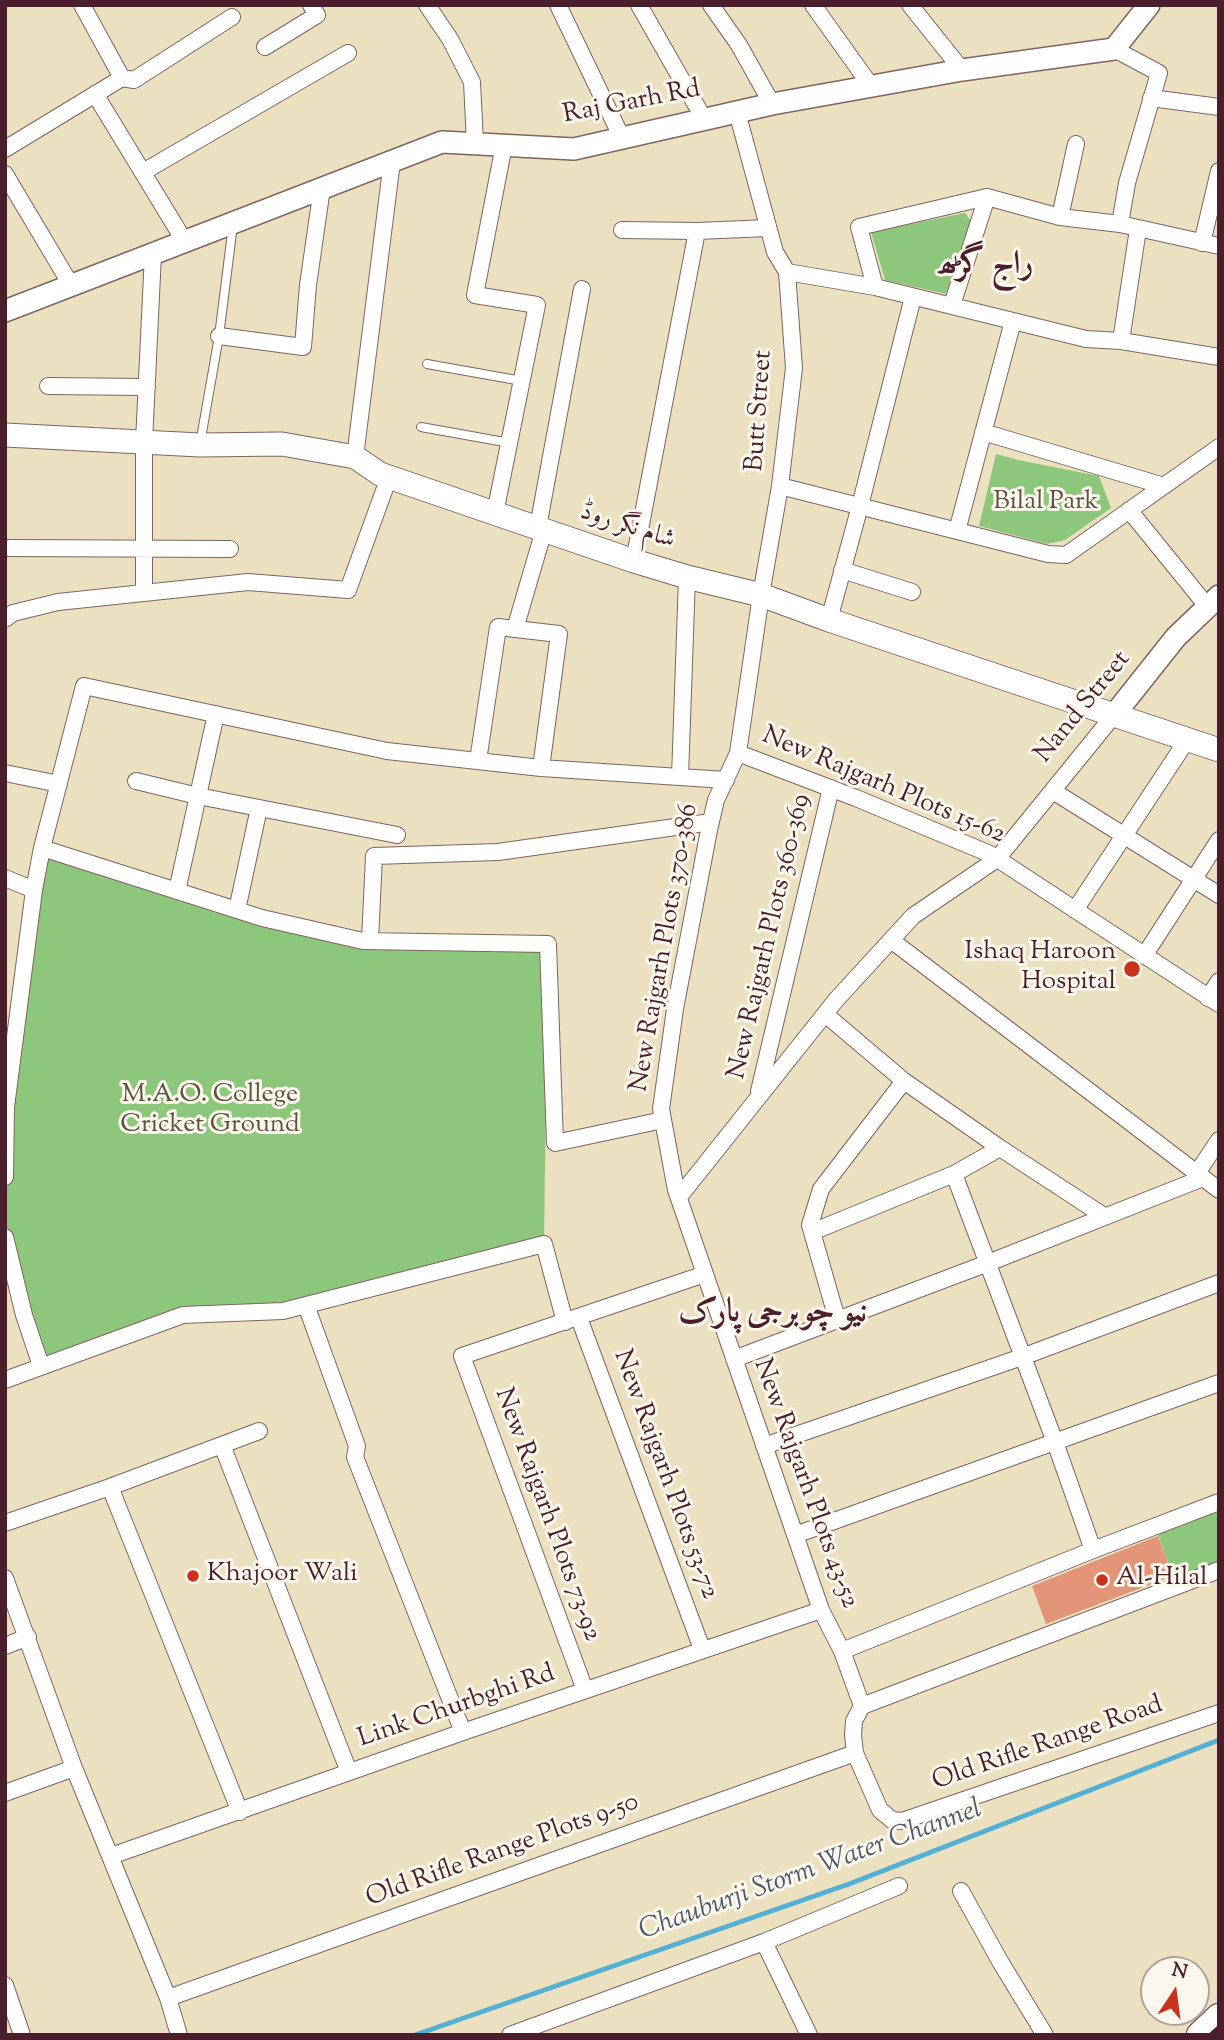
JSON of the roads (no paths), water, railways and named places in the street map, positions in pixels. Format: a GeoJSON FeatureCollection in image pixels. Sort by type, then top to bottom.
{"type":"FeatureCollection","features":[{"type":"Feature","properties":{"kind":"main road","name":"شام نگر روڈ"},"geometry":{"type":"LineString","coordinates":[[5,436],[200,446],[282,444],[355,457],[380,474],[634,561],[761,595],[1219,750]]}},
{"type":"Feature","properties":{"kind":"main road"},"geometry":{"type":"LineString","coordinates":[[1200,2035],[1219,2017]]}},
{"type":"Feature","properties":{"kind":"street"},"geometry":{"type":"LineString","coordinates":[[82,5],[122,78]]}},
{"type":"Feature","properties":{"kind":"street"},"geometry":{"type":"LineString","coordinates":[[265,47],[317,15],[311,5]]}},
{"type":"Feature","properties":{"kind":"street"},"geometry":{"type":"LineString","coordinates":[[426,5],[450,39],[472,82],[475,143]]}},
{"type":"Feature","properties":{"kind":"street"},"geometry":{"type":"LineString","coordinates":[[558,5],[622,138]]}},
{"type":"Feature","properties":{"kind":"street"},"geometry":{"type":"LineString","coordinates":[[639,5],[704,119]]}},
{"type":"Feature","properties":{"kind":"street"},"geometry":{"type":"LineString","coordinates":[[711,5],[739,45],[772,104]]}},
{"type":"Feature","properties":{"kind":"street"},"geometry":{"type":"LineString","coordinates":[[813,5],[871,86]]}},
{"type":"Feature","properties":{"kind":"street"},"geometry":{"type":"LineString","coordinates":[[1120,224],[1127,183],[1158,73],[1114,49],[1149,5]]}},
{"type":"Feature","properties":{"kind":"street"},"geometry":{"type":"LineString","coordinates":[[918,8],[962,70]]}},
{"type":"Feature","properties":{"kind":"street"},"geometry":{"type":"LineString","coordinates":[[5,149],[122,78],[134,80],[232,17]]}},
{"type":"Feature","properties":{"kind":"street","name":"Raj Garh Rd"},"geometry":{"type":"LineString","coordinates":[[5,311],[442,142],[575,149],[772,104],[962,70],[1114,49]]}},
{"type":"Feature","properties":{"kind":"street"},"geometry":{"type":"LineString","coordinates":[[142,172],[348,53]]}},
{"type":"Feature","properties":{"kind":"street"},"geometry":{"type":"LineString","coordinates":[[95,94],[184,242]]}},
{"type":"Feature","properties":{"kind":"street"},"geometry":{"type":"LineString","coordinates":[[1152,97],[1219,107]]}},
{"type":"Feature","properties":{"kind":"street","name":"Butt Street"},"geometry":{"type":"LineString","coordinates":[[737,112],[775,252],[787,272],[793,368],[780,486],[738,753]]}},
{"type":"Feature","properties":{"kind":"street"},"geometry":{"type":"LineString","coordinates":[[1060,217],[1076,144]]}},
{"type":"Feature","properties":{"kind":"street"},"geometry":{"type":"LineString","coordinates":[[495,513],[537,305],[475,295],[504,145]]}},
{"type":"Feature","properties":{"kind":"street"},"geometry":{"type":"LineString","coordinates":[[355,457],[392,161]]}},
{"type":"Feature","properties":{"kind":"street"},"geometry":{"type":"LineString","coordinates":[[5,174],[71,285]]}},
{"type":"Feature","properties":{"kind":"street"},"geometry":{"type":"LineString","coordinates":[[875,287],[859,227],[987,197],[1060,217],[1120,224],[1210,244],[1218,176]]}},
{"type":"Feature","properties":{"kind":"street"},"geometry":{"type":"LineString","coordinates":[[219,336],[303,347],[308,285],[323,188]]}},
{"type":"Feature","properties":{"kind":"street"},"geometry":{"type":"LineString","coordinates":[[952,305],[987,197]]}},
{"type":"Feature","properties":{"kind":"street"},"geometry":{"type":"LineString","coordinates":[[622,230],[768,228]]}},
{"type":"Feature","properties":{"kind":"street"},"geometry":{"type":"LineString","coordinates":[[1121,341],[1138,229]]}},
{"type":"Feature","properties":{"kind":"street"},"geometry":{"type":"LineString","coordinates":[[634,561],[696,231]]}},
{"type":"Feature","properties":{"kind":"street"},"geometry":{"type":"LineString","coordinates":[[144,593],[144,442],[153,254]]}},
{"type":"Feature","properties":{"kind":"street"},"geometry":{"type":"LineString","coordinates":[[787,272],[875,287],[1086,339],[1121,341],[1219,357]]}},
{"type":"Feature","properties":{"kind":"street"},"geometry":{"type":"LineString","coordinates":[[515,629],[541,528],[582,289]]}},
{"type":"Feature","properties":{"kind":"street"},"geometry":{"type":"LineString","coordinates":[[829,620],[913,297]]}},
{"type":"Feature","properties":{"kind":"street"},"geometry":{"type":"LineString","coordinates":[[957,531],[1013,321]]}},
{"type":"Feature","properties":{"kind":"street"},"geometry":{"type":"LineString","coordinates":[[48,386],[147,387]]}},
{"type":"Feature","properties":{"kind":"street"},"geometry":{"type":"LineString","coordinates":[[983,432],[1164,486]]}},
{"type":"Feature","properties":{"kind":"street"},"geometry":{"type":"LineString","coordinates":[[780,486],[1048,554],[1066,555],[1219,447]]}},
{"type":"Feature","properties":{"kind":"street"},"geometry":{"type":"LineString","coordinates":[[5,619],[13,614],[58,602],[248,582],[348,590],[389,477]]}},
{"type":"Feature","properties":{"kind":"street"},"geometry":{"type":"LineString","coordinates":[[1129,510],[1213,601]]}},
{"type":"Feature","properties":{"kind":"street"},"geometry":{"type":"LineString","coordinates":[[5,548],[230,549]]}},
{"type":"Feature","properties":{"kind":"street"},"geometry":{"type":"LineString","coordinates":[[842,570],[912,592]]}},
{"type":"Feature","properties":{"kind":"street"},"geometry":{"type":"LineString","coordinates":[[680,777],[687,577]]}},
{"type":"Feature","properties":{"kind":"street","name":"Nand Street"},"geometry":{"type":"LineString","coordinates":[[679,1197],[825,1014],[891,940],[913,916],[997,859],[1176,637],[1213,601]]}},
{"type":"Feature","properties":{"kind":"street"},"geometry":{"type":"LineString","coordinates":[[478,761],[498,627],[559,634],[541,768]]}},
{"type":"Feature","properties":{"kind":"street"},"geometry":{"type":"LineString","coordinates":[[5,1177],[6,1107],[34,890],[42,849],[85,686],[387,751],[541,768],[726,780]]}},
{"type":"Feature","properties":{"kind":"street"},"geometry":{"type":"LineString","coordinates":[[177,891],[216,714]]}},
{"type":"Feature","properties":{"kind":"street"},"geometry":{"type":"LineString","coordinates":[[1075,910],[1186,740]]}},
{"type":"Feature","properties":{"kind":"street","name":"New Rajgarh Plots 370-386"},"geometry":{"type":"LineString","coordinates":[[679,1197],[661,1109],[675,1009],[711,822],[716,800],[738,753]]}},
{"type":"Feature","properties":{"kind":"street","name":"New Rajgarh Plots 15-62"},"geometry":{"type":"LineString","coordinates":[[738,753],[831,788],[997,859],[1213,1001]]}},
{"type":"Feature","properties":{"kind":"street"},"geometry":{"type":"LineString","coordinates":[[5,773],[59,784]]}},
{"type":"Feature","properties":{"kind":"street"},"geometry":{"type":"LineString","coordinates":[[136,781],[198,796],[397,835]]}},
{"type":"Feature","properties":{"kind":"street","name":"New Rajgarh Plots 360-369"},"geometry":{"type":"LineString","coordinates":[[758,1097],[831,788]]}},
{"type":"Feature","properties":{"kind":"street"},"geometry":{"type":"LineString","coordinates":[[1053,791],[1219,895]]}},
{"type":"Feature","properties":{"kind":"street"},"geometry":{"type":"LineString","coordinates":[[237,910],[259,808]]}},
{"type":"Feature","properties":{"kind":"street"},"geometry":{"type":"LineString","coordinates":[[370,941],[374,856],[498,852],[711,822]]}},
{"type":"Feature","properties":{"kind":"street"},"geometry":{"type":"LineString","coordinates":[[1144,956],[1219,840]]}},
{"type":"Feature","properties":{"kind":"street"},"geometry":{"type":"LineString","coordinates":[[42,849],[262,918],[370,941],[548,944],[555,1143],[663,1120]]}},
{"type":"Feature","properties":{"kind":"street"},"geometry":{"type":"LineString","coordinates":[[5,878],[34,890]]}},
{"type":"Feature","properties":{"kind":"street"},"geometry":{"type":"LineString","coordinates":[[891,940],[1219,1190]]}},
{"type":"Feature","properties":{"kind":"street"},"geometry":{"type":"LineString","coordinates":[[1213,1001],[1219,981]]}},
{"type":"Feature","properties":{"kind":"street"},"geometry":{"type":"LineString","coordinates":[[825,1014],[904,1081],[1104,1216]]}},
{"type":"Feature","properties":{"kind":"street"},"geometry":{"type":"LineString","coordinates":[[838,1319],[810,1225],[821,1189],[904,1081]]}},
{"type":"Feature","properties":{"kind":"street"},"geometry":{"type":"LineString","coordinates":[[734,1359],[988,1263],[1200,1175],[1219,1140]]}},
{"type":"Feature","properties":{"kind":"street"},"geometry":{"type":"LineString","coordinates":[[812,1232],[954,1174],[1000,1148]]}},
{"type":"Feature","properties":{"kind":"street"},"geometry":{"type":"LineString","coordinates":[[954,1174],[1093,1550]]}},
{"type":"Feature","properties":{"kind":"street","name":"New Rajgarh Plots 43-52"},"geometry":{"type":"LineString","coordinates":[[679,1197],[821,1610],[842,1651],[862,1706]]}},
{"type":"Feature","properties":{"kind":"street"},"geometry":{"type":"LineString","coordinates":[[5,1238],[24,1315],[41,1366]]}},
{"type":"Feature","properties":{"kind":"street","name":"New Rajgarh Plots 53-72"},"geometry":{"type":"LineString","coordinates":[[306,1305],[544,1244],[702,1649]]}},
{"type":"Feature","properties":{"kind":"street"},"geometry":{"type":"LineString","coordinates":[[572,1320],[705,1274]]}},
{"type":"Feature","properties":{"kind":"street"},"geometry":{"type":"LineString","coordinates":[[764,1446],[1022,1357],[1219,1283]]}},
{"type":"Feature","properties":{"kind":"street"},"geometry":{"type":"LineString","coordinates":[[5,1380],[183,1315],[283,1311],[306,1305],[357,1446],[355,1457],[463,1732]]}},
{"type":"Feature","properties":{"kind":"street","name":"New Rajgarh Plots 73-92"},"geometry":{"type":"LineString","coordinates":[[572,1320],[462,1356],[584,1690]]}},
{"type":"Feature","properties":{"kind":"street"},"geometry":{"type":"LineString","coordinates":[[795,1535],[1219,1383]]}},
{"type":"Feature","properties":{"kind":"street"},"geometry":{"type":"LineString","coordinates":[[5,1524],[259,1432]]}},
{"type":"Feature","properties":{"kind":"street"},"geometry":{"type":"LineString","coordinates":[[222,1445],[349,1772]]}},
{"type":"Feature","properties":{"kind":"street"},"geometry":{"type":"LineString","coordinates":[[110,1487],[240,1812]]}},
{"type":"Feature","properties":{"kind":"street"},"geometry":{"type":"LineString","coordinates":[[842,1651],[1219,1502]]}},
{"type":"Feature","properties":{"kind":"street"},"geometry":{"type":"LineString","coordinates":[[856,1753],[854,1721],[862,1706],[1219,1570]]}},
{"type":"Feature","properties":{"kind":"street"},"geometry":{"type":"LineString","coordinates":[[5,1578],[74,1768],[168,1998],[180,2035]]}},
{"type":"Feature","properties":{"kind":"street","name":"Link Churbghi Rd"},"geometry":{"type":"LineString","coordinates":[[111,1856],[702,1649],[821,1610]]}},
{"type":"Feature","properties":{"kind":"street"},"geometry":{"type":"LineString","coordinates":[[5,1646],[28,1637]]}},
{"type":"Feature","properties":{"kind":"street","name":"Old Rifle Range Road"},"geometry":{"type":"LineString","coordinates":[[856,1753],[880,1810],[892,1820],[902,1821],[1219,1713]]}},
{"type":"Feature","properties":{"kind":"street","name":"Old Rifle Range Plots 9-50"},"geometry":{"type":"LineString","coordinates":[[168,1998],[856,1753]]}},
{"type":"Feature","properties":{"kind":"street"},"geometry":{"type":"LineString","coordinates":[[5,1793],[74,1768]]}},
{"type":"Feature","properties":{"kind":"street"},"geometry":{"type":"LineString","coordinates":[[519,2033],[764,1942],[899,1886]]}},
{"type":"Feature","properties":{"kind":"street"},"geometry":{"type":"LineString","coordinates":[[961,1891],[1045,2035]]}},
{"type":"Feature","properties":{"kind":"street"},"geometry":{"type":"LineString","coordinates":[[764,1942],[810,2035]]}},
{"type":"Feature","properties":{"kind":"street"},"geometry":{"type":"LineString","coordinates":[[5,1985],[22,2035]]}},
{"type":"Feature","properties":{"kind":"lane"},"geometry":{"type":"LineString","coordinates":[[200,446],[219,336],[234,222]]}},
{"type":"Feature","properties":{"kind":"lane"},"geometry":{"type":"LineString","coordinates":[[427,364],[522,381]]}},
{"type":"Feature","properties":{"kind":"lane"},"geometry":{"type":"LineString","coordinates":[[421,427],[510,443]]}},
{"type":"Feature","properties":{"kind":"waterway","name":"Chauburji Storm Water Channel"},"geometry":{"type":"LineString","coordinates":[[415,2035],[849,1884],[1219,1740]]}},
{"type":"Feature","properties":{"kind":"railway"},"geometry":{"type":"LineString","coordinates":[[1211,2035],[1219,2028]]}},
{"type":"Feature","properties":{"kind":"place","name":"Ishaq Haroon Hospital"},"geometry":{"type":"Point","coordinates":[1132,969]}},
{"type":"Feature","properties":{"kind":"place","name":"Khajoor Wali"},"geometry":{"type":"Point","coordinates":[193,1576]}},
{"type":"Feature","properties":{"kind":"place","name":"Al-Hilal"},"geometry":{"type":"Point","coordinates":[1102,1580]}},
{"type":"Feature","properties":{"kind":"district","name":"راج گڑھ"},"geometry":{"type":"Point","coordinates":[985,267]}},
{"type":"Feature","properties":{"kind":"district","name":"نیو چوبرجی پارک"},"geometry":{"type":"Point","coordinates":[773,1315]}},
{"type":"Feature","properties":{"kind":"park label","name":"Bilal Park"},"geometry":{"type":"Point","coordinates":[1046,504]}},
{"type":"Feature","properties":{"kind":"park label","name":"M.A.O. College Cricket Ground"},"geometry":{"type":"Point","coordinates":[210,1112]}}]}
